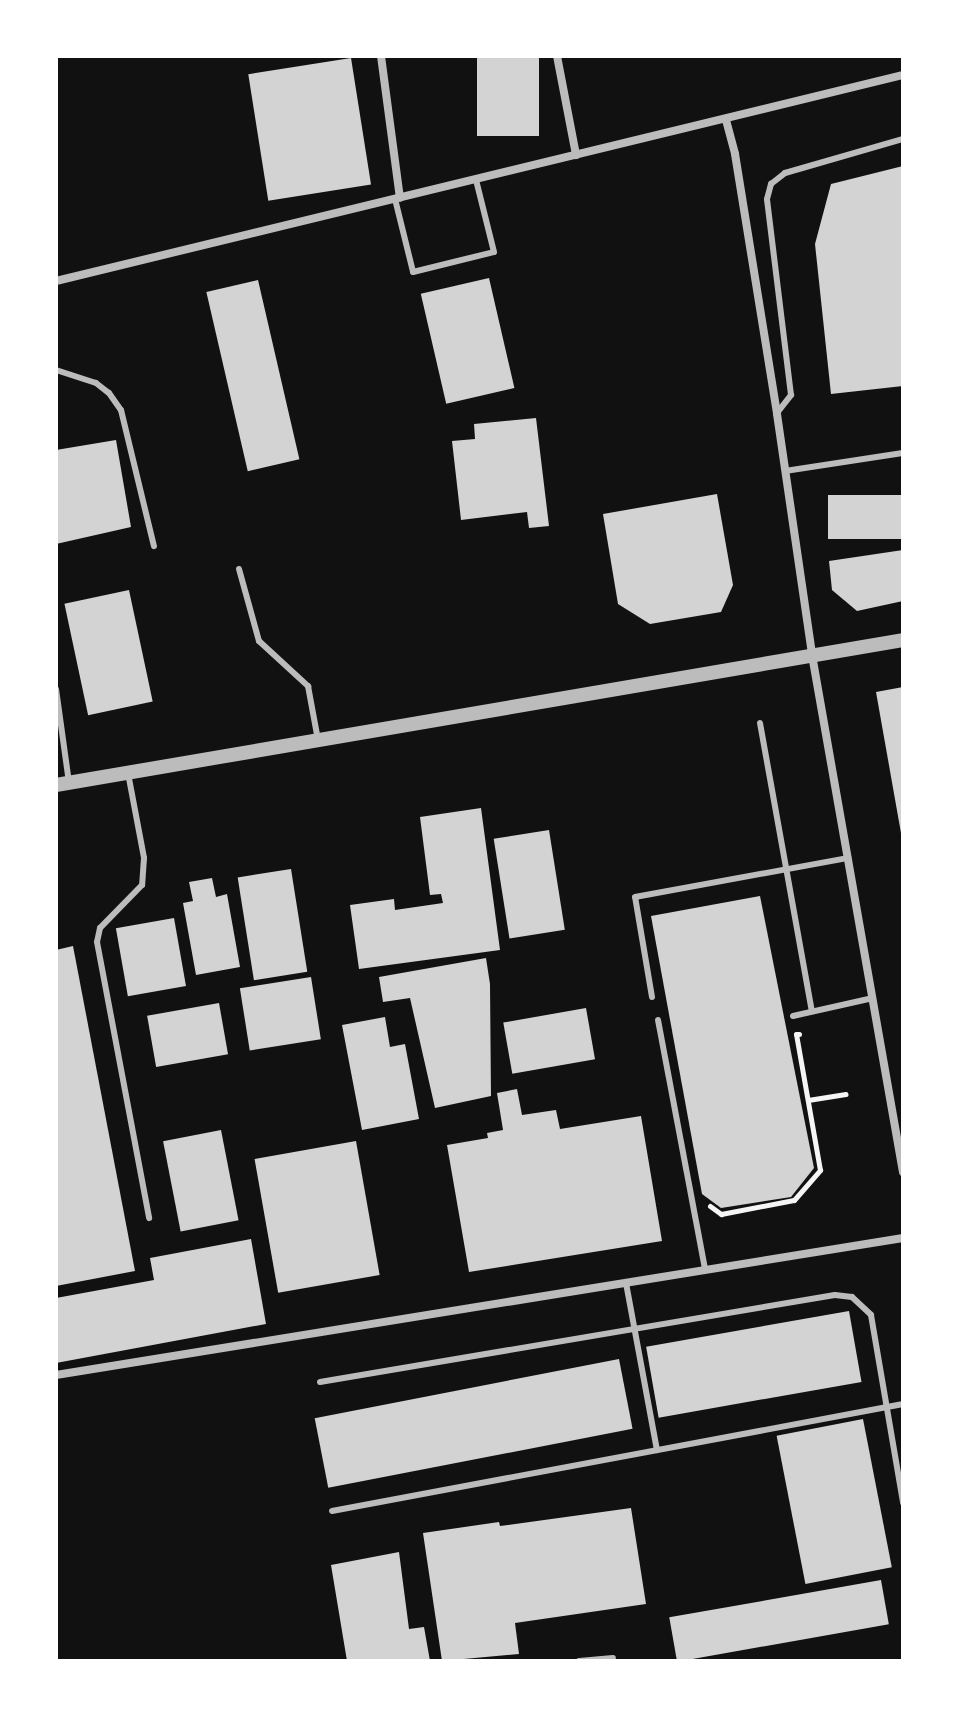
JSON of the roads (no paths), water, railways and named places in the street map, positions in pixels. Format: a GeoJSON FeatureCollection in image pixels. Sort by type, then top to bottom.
{"type":"FeatureCollection","features":[{"type":"Feature","properties":{"kind":"street"},"geometry":{"type":"LineString","coordinates":[[381,56],[397,199]]}},
{"type":"Feature","properties":{"kind":"street"},"geometry":{"type":"LineString","coordinates":[[557,56],[576,155]]}},
{"type":"Feature","properties":{"kind":"street"},"geometry":{"type":"LineString","coordinates":[[56,281],[903,75]]}},
{"type":"Feature","properties":{"kind":"street"},"geometry":{"type":"LineString","coordinates":[[726,120],[735,154],[777,414],[812,655],[903,1172]]}},
{"type":"Feature","properties":{"kind":"street"},"geometry":{"type":"LineString","coordinates":[[63,784],[903,640]]}},
{"type":"Feature","properties":{"kind":"street"},"geometry":{"type":"LineString","coordinates":[[56,1375],[903,1238]]}},
{"type":"Feature","properties":{"kind":"lane"},"geometry":{"type":"LineString","coordinates":[[777,414],[791,395],[767,199],[771,184],[785,173],[903,139]]}},
{"type":"Feature","properties":{"kind":"lane"},"geometry":{"type":"LineString","coordinates":[[397,199],[413,272],[494,252],[476,180]]}},
{"type":"Feature","properties":{"kind":"lane"},"geometry":{"type":"LineString","coordinates":[[56,370],[96,383],[109,393],[121,410],[154,546]]}},
{"type":"Feature","properties":{"kind":"lane"},"geometry":{"type":"LineString","coordinates":[[785,471],[903,453]]}},
{"type":"Feature","properties":{"kind":"lane"},"geometry":{"type":"LineString","coordinates":[[239,569],[259,641],[308,686],[318,740]]}},
{"type":"Feature","properties":{"kind":"lane"},"geometry":{"type":"LineString","coordinates":[[56,689],[63,784]]}},
{"type":"Feature","properties":{"kind":"lane"},"geometry":{"type":"LineString","coordinates":[[760,723],[812,1011]]}},
{"type":"Feature","properties":{"kind":"lane"},"geometry":{"type":"LineString","coordinates":[[128,773],[144,858],[142,885],[100,928],[97,942],[149,1218]]}},
{"type":"Feature","properties":{"kind":"lane"},"geometry":{"type":"LineString","coordinates":[[652,997],[635,897],[848,858]]}},
{"type":"Feature","properties":{"kind":"lane"},"geometry":{"type":"LineString","coordinates":[[793,1016],[873,998]]}},
{"type":"Feature","properties":{"kind":"lane"},"geometry":{"type":"LineString","coordinates":[[658,1020],[705,1269]]}},
{"type":"Feature","properties":{"kind":"lane"},"geometry":{"type":"LineString","coordinates":[[626,1283],[657,1450]]}},
{"type":"Feature","properties":{"kind":"lane"},"geometry":{"type":"LineString","coordinates":[[320,1382],[835,1295],[852,1297],[871,1315],[903,1503]]}},
{"type":"Feature","properties":{"kind":"lane"},"geometry":{"type":"LineString","coordinates":[[332,1511],[903,1404]]}},
{"type":"Feature","properties":{"kind":"lane"},"geometry":{"type":"LineString","coordinates":[[579,1661],[613,1658]]}}]}
